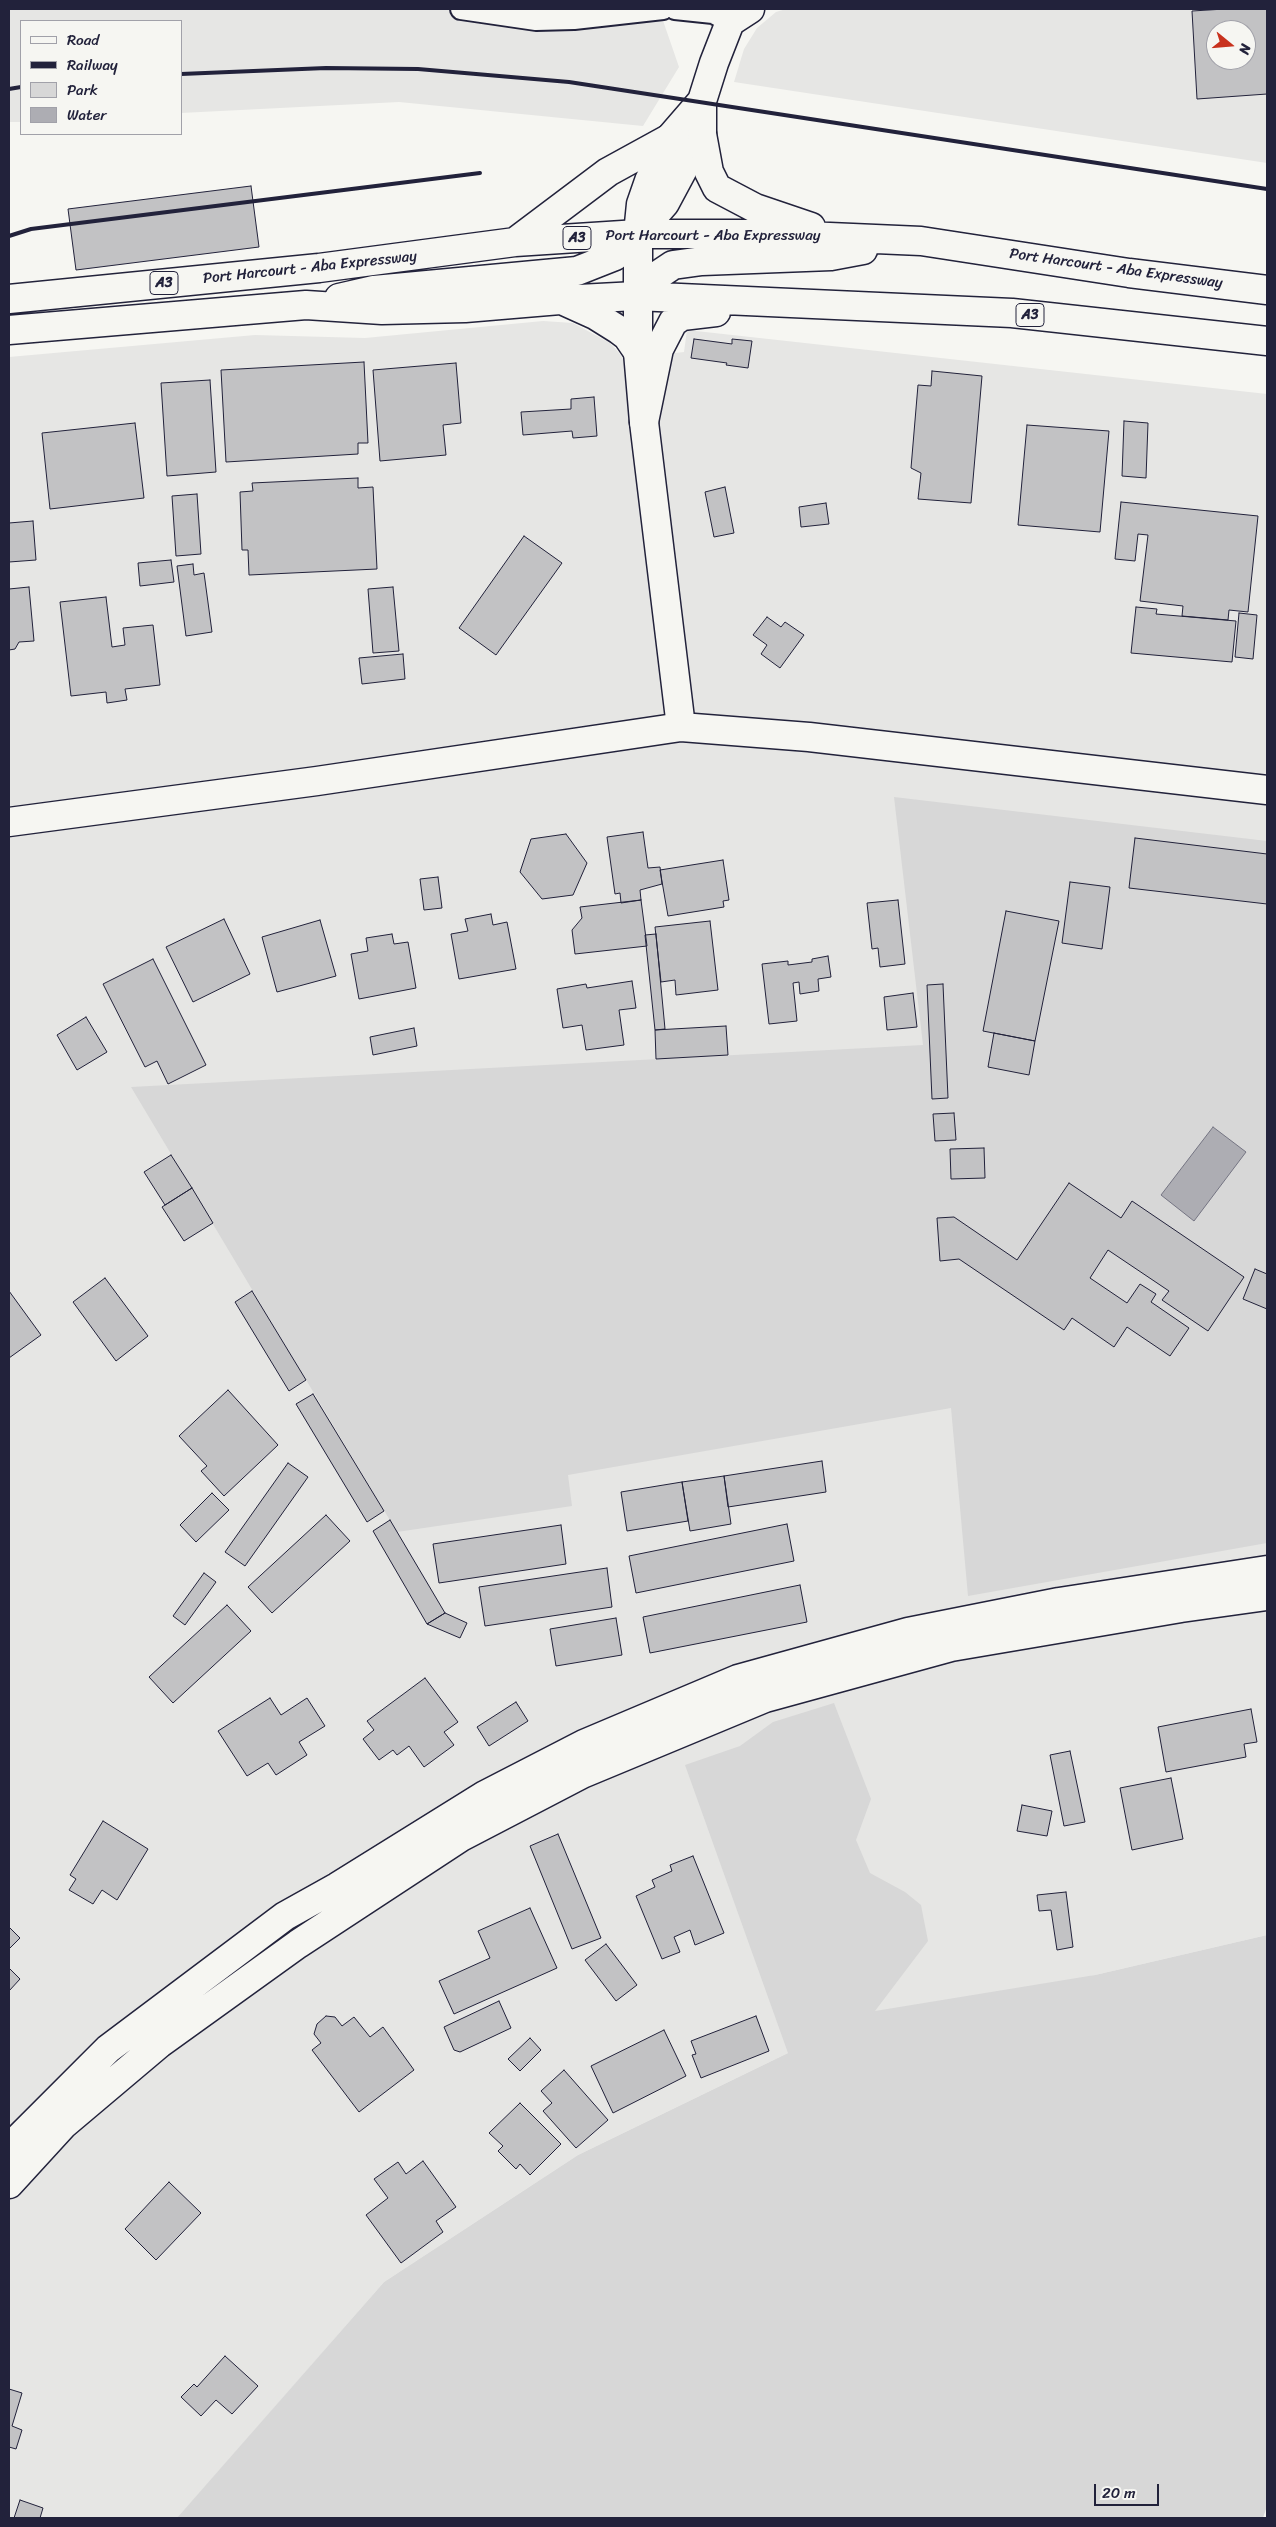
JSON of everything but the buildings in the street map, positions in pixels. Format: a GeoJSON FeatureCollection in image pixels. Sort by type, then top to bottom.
{"type":"FeatureCollection","features":[{"type":"Feature","properties":{"kind":"main road"},"geometry":{"type":"LineString","coordinates":[[681,727],[644,422],[638,352],[636,296],[638,234],[641,204],[670,138],[702,101],[740,15]]}},
{"type":"Feature","properties":{"kind":"main road"},"geometry":{"type":"LineString","coordinates":[[702,101],[702,134],[709,172],[717,188],[755,208],[841,237]]}},
{"type":"Feature","properties":{"kind":"main road"},"geometry":{"type":"LineString","coordinates":[[306,305],[374,290],[577,271],[615,256],[638,234],[665,203],[702,134]]}},
{"type":"Feature","properties":{"kind":"main road"},"geometry":{"type":"LineString","coordinates":[[515,242],[608,172],[670,138]]}},
{"type":"Feature","properties":{"kind":"main road","name":"Port Harcourt - Aba Expressway"},"geometry":{"type":"LineString","coordinates":[[9,299],[319,268],[515,242],[638,234],[761,234],[922,241],[1129,273],[1267,290]]}},
{"type":"Feature","properties":{"kind":"main road"},"geometry":{"type":"LineString","coordinates":[[636,296],[658,275],[673,265],[702,261],[831,256],[922,241]]}},
{"type":"Feature","properties":{"kind":"main road","name":"A3"},"geometry":{"type":"LineString","coordinates":[[9,330],[306,305],[400,310],[465,308],[636,296],[1012,313],[1267,341]]}},
{"type":"Feature","properties":{"kind":"main road"},"geometry":{"type":"LineString","coordinates":[[560,300],[595,315],[619,330],[627,336],[638,352]]}},
{"type":"Feature","properties":{"kind":"main road"},"geometry":{"type":"LineString","coordinates":[[644,422],[659,349],[673,322],[682,316],[699,313],[731,312],[792,303]]}},
{"type":"Feature","properties":{"kind":"main road"},"geometry":{"type":"LineString","coordinates":[[9,822],[317,781],[681,727],[834,739],[1267,790]]}},
{"type":"Feature","properties":{"kind":"main road"},"geometry":{"type":"LineString","coordinates":[[9,2148],[108,2049],[285,1916],[337,1887],[484,1795],[584,1744],[738,1679],[908,1632],[1059,1602],[1156,1589],[1267,1570]]}},
{"type":"Feature","properties":{"kind":"main road"},"geometry":{"type":"LineString","coordinates":[[9,2184],[63,2125],[159,2044],[283,1955],[461,1837],[582,1774],[764,1698],[951,1647],[1171,1609],[1267,1596]]}},
{"type":"Feature","properties":{"kind":"street"},"geometry":{"type":"LineString","coordinates":[[461,9],[536,20],[574,19],[664,9]]}},
{"type":"Feature","properties":{"kind":"street"},"geometry":{"type":"LineString","coordinates":[[675,9],[740,15]]}},
{"type":"Feature","properties":{"kind":"shaded area"},"geometry":{"type":"Polygon","coordinates":[[[9,9],[659,9],[679,67],[643,126],[399,102],[182,113],[182,20],[20,20],[20,122],[9,122],[9,9]]]}},
{"type":"Feature","properties":{"kind":"shaded area"},"geometry":{"type":"Polygon","coordinates":[[[786,9],[1267,9],[1267,163],[734,82],[744,49],[757,28],[776,12],[786,9]]]}},
{"type":"Feature","properties":{"kind":"shaded area"},"geometry":{"type":"Polygon","coordinates":[[[543,321],[573,323],[610,343],[623,359],[684,352],[687,330],[1267,394],[1267,1935],[1095,1975],[788,2053],[578,2155],[384,2282],[179,2517],[9,2518],[9,357],[255,335],[365,338],[543,321]]]}},
{"type":"Feature","properties":{"kind":"green space"},"geometry":{"type":"Polygon","coordinates":[[[894,797],[1267,841],[1267,1543],[968,1596],[951,1408],[568,1475],[572,1506],[397,1532],[131,1087],[923,1045],[894,797]]]}},
{"type":"Feature","properties":{"kind":"green space"},"geometry":{"type":"Polygon","coordinates":[[[834,1703],[871,1799],[856,1840],[870,1873],[905,1892],[921,1905],[928,1941],[875,2011],[1095,1975],[1267,1935],[1267,2506],[1263,2518],[177,2518],[384,2282],[578,2155],[788,2053],[685,1765],[740,1746],[773,1722],[834,1703]]]}},
{"type":"Feature","properties":{"kind":"water"},"geometry":{"type":"Polygon","coordinates":[[[1213,1127],[1246,1152],[1194,1221],[1161,1195],[1213,1127]]]}},
{"type":"Feature","properties":{"kind":"railway"},"geometry":{"type":"LineString","coordinates":[[182,74],[326,68],[418,69],[569,82],[1267,189]]}},
{"type":"Feature","properties":{"kind":"railway"},"geometry":{"type":"LineString","coordinates":[[9,89],[20,87]]}},
{"type":"Feature","properties":{"kind":"railway"},"geometry":{"type":"LineString","coordinates":[[9,236],[31,229],[480,173]]}}]}
